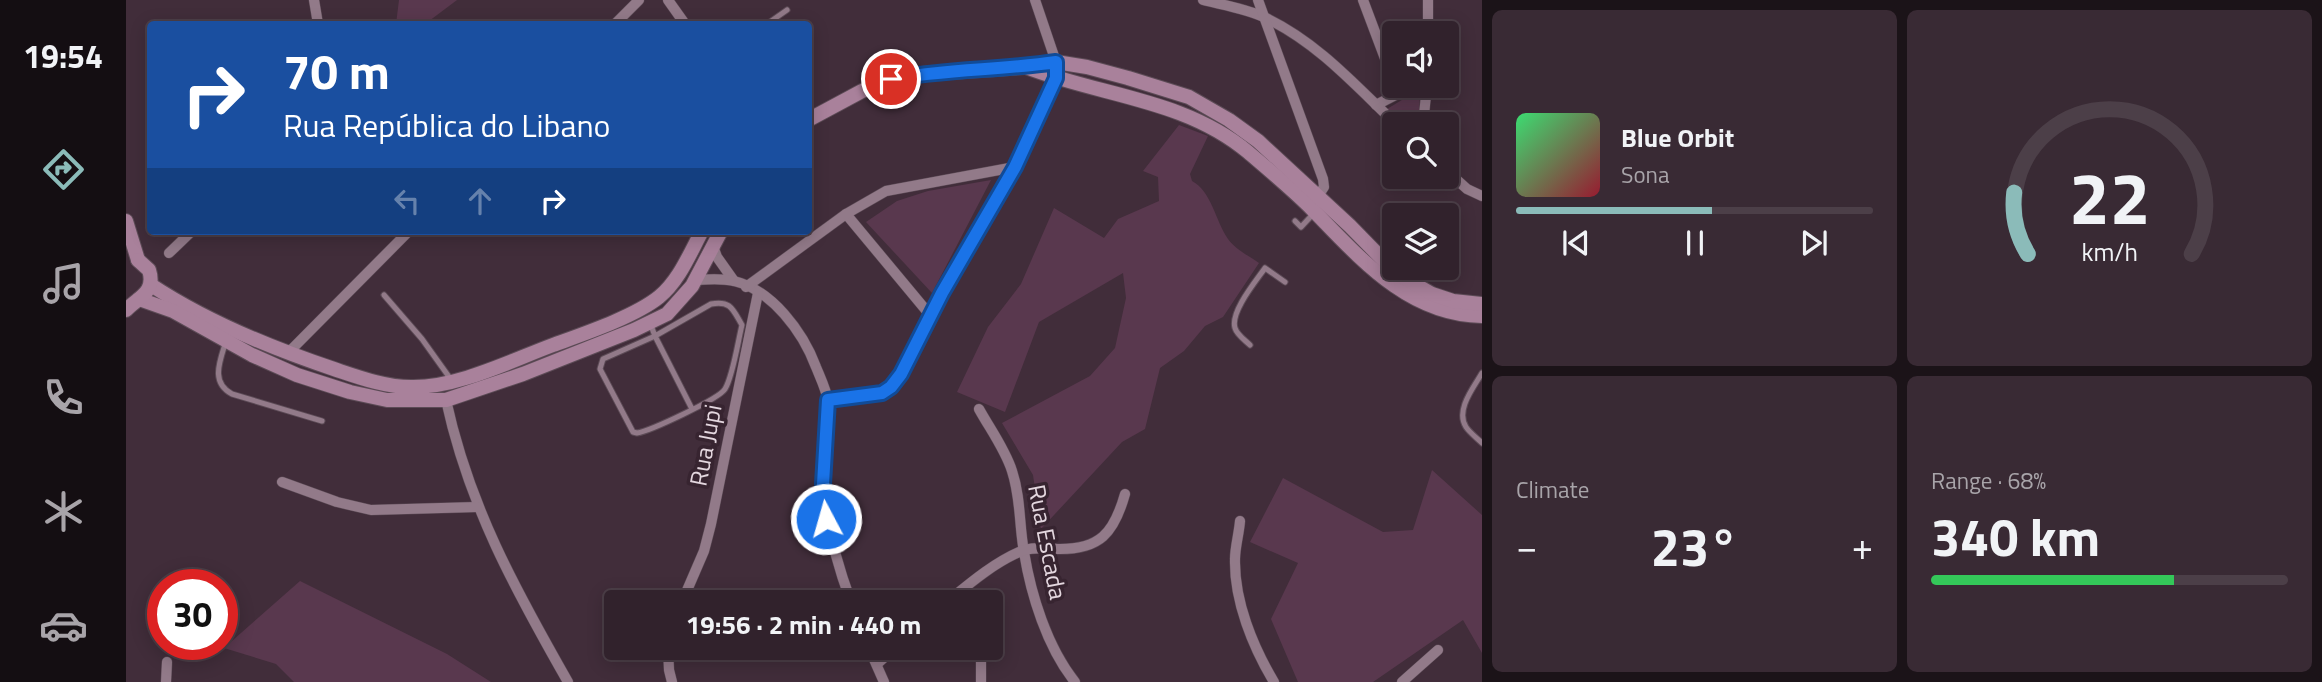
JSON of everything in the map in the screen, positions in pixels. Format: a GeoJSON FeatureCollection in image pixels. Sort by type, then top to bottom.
{"type":"FeatureCollection","features":[{"type":"Feature","properties":{"kind":"main road"},"geometry":{"type":"LineString","coordinates":[[812,118],[891,79],[1056,62],[1087,67],[1172,90],[1208,107],[1258,141],[1370,267],[1409,296],[1443,311],[1482,316]]}},
{"type":"Feature","properties":{"kind":"main road"},"geometry":{"type":"LineString","coordinates":[[1025,67],[1162,106],[1203,122],[1247,151],[1398,274],[1432,294],[1453,301],[1482,304]]}},
{"type":"Feature","properties":{"kind":"main road"},"geometry":{"type":"LineString","coordinates":[[126,221],[132,260],[149,270],[151,285],[148,291],[131,302]]}},
{"type":"Feature","properties":{"kind":"main road"},"geometry":{"type":"LineString","coordinates":[[151,285],[224,325],[288,353],[354,376],[410,387],[452,381],[569,339],[641,308],[659,297],[670,285],[700,235]]}},
{"type":"Feature","properties":{"kind":"main road"},"geometry":{"type":"LineString","coordinates":[[131,302],[173,311],[226,341],[297,374],[350,392],[387,400],[446,400],[652,329],[683,298],[696,280],[719,235]]}},
{"type":"Feature","properties":{"kind":"street"},"geometry":{"type":"LineString","coordinates":[[314,0],[318,21]]}},
{"type":"Feature","properties":{"kind":"street"},"geometry":{"type":"LineString","coordinates":[[618,21],[639,0]]}},
{"type":"Feature","properties":{"kind":"street"},"geometry":{"type":"LineString","coordinates":[[668,0],[683,21]]}},
{"type":"Feature","properties":{"kind":"street"},"geometry":{"type":"LineString","coordinates":[[828,400],[882,393],[891,387],[1015,167],[1056,78],[1056,62],[1035,0]]}},
{"type":"Feature","properties":{"kind":"street"},"geometry":{"type":"LineString","coordinates":[[1203,0],[1264,17],[1337,66],[1383,112]]}},
{"type":"Feature","properties":{"kind":"street"},"geometry":{"type":"LineString","coordinates":[[1258,0],[1323,179],[1324,187],[1314,205]]}},
{"type":"Feature","properties":{"kind":"street"},"geometry":{"type":"LineString","coordinates":[[1363,0],[1382,51]]}},
{"type":"Feature","properties":{"kind":"street"},"geometry":{"type":"LineString","coordinates":[[1428,0],[1428,21]]}},
{"type":"Feature","properties":{"kind":"street"},"geometry":{"type":"LineString","coordinates":[[1376,105],[1384,98]]}},
{"type":"Feature","properties":{"kind":"street"},"geometry":{"type":"LineString","coordinates":[[746,286],[846,214],[886,191],[1015,167]]}},
{"type":"Feature","properties":{"kind":"street"},"geometry":{"type":"LineString","coordinates":[[1459,182],[1482,196]]}},
{"type":"Feature","properties":{"kind":"street"},"geometry":{"type":"LineString","coordinates":[[846,214],[930,315]]}},
{"type":"Feature","properties":{"kind":"street"},"geometry":{"type":"LineString","coordinates":[[169,253],[188,235]]}},
{"type":"Feature","properties":{"kind":"street"},"geometry":{"type":"LineString","coordinates":[[288,353],[405,235]]}},
{"type":"Feature","properties":{"kind":"street"},"geometry":{"type":"LineString","coordinates":[[713,246],[717,257],[734,281]]}},
{"type":"Feature","properties":{"kind":"street"},"geometry":{"type":"LineString","coordinates":[[696,280],[734,281],[746,286],[779,309],[794,324],[808,345],[828,400],[823,484],[826,519],[833,553],[847,590]]}},
{"type":"Feature","properties":{"kind":"street","name":"Rua Jupi"},"geometry":{"type":"LineString","coordinates":[[687,590],[704,551],[711,524],[758,293]]}},
{"type":"Feature","properties":{"kind":"street"},"geometry":{"type":"LineString","coordinates":[[446,400],[452,432],[477,507],[513,581],[568,682]]}},
{"type":"Feature","properties":{"kind":"street","name":"Rua Escada"},"geometry":{"type":"LineString","coordinates":[[979,409],[1013,473],[1019,500],[1023,551],[1041,618],[1052,647],[1075,682]]}},
{"type":"Feature","properties":{"kind":"street"},"geometry":{"type":"LineString","coordinates":[[282,482],[346,505],[371,510],[477,507]]}},
{"type":"Feature","properties":{"kind":"street"},"geometry":{"type":"LineString","coordinates":[[962,590],[978,577],[1023,551],[1040,548],[1079,549],[1088,545],[1113,527],[1119,517],[1125,494]]}},
{"type":"Feature","properties":{"kind":"street"},"geometry":{"type":"LineString","coordinates":[[1240,521],[1235,559],[1238,589],[1254,646],[1274,682]]}},
{"type":"Feature","properties":{"kind":"street"},"geometry":{"type":"LineString","coordinates":[[1402,682],[1438,650]]}},
{"type":"Feature","properties":{"kind":"street"},"geometry":{"type":"LineString","coordinates":[[669,660],[672,682]]}},
{"type":"Feature","properties":{"kind":"street"},"geometry":{"type":"LineString","coordinates":[[875,660],[884,682]]}},
{"type":"Feature","properties":{"kind":"street"},"geometry":{"type":"LineString","coordinates":[[877,664],[882,660]]}},
{"type":"Feature","properties":{"kind":"street"},"geometry":{"type":"LineString","coordinates":[[981,660],[981,682]]}},
{"type":"Feature","properties":{"kind":"street"},"geometry":{"type":"LineString","coordinates":[[166,682],[167,662]]}},
{"type":"Feature","properties":{"kind":"lane"},"geometry":{"type":"LineString","coordinates":[[771,21],[787,10]]}},
{"type":"Feature","properties":{"kind":"lane"},"geometry":{"type":"LineString","coordinates":[[1295,221],[1301,227],[1314,205]]}},
{"type":"Feature","properties":{"kind":"lane"},"geometry":{"type":"LineString","coordinates":[[1250,345],[1236,332],[1236,314],[1265,268],[1284,282]]}},
{"type":"Feature","properties":{"kind":"lane"},"geometry":{"type":"LineString","coordinates":[[384,295],[422,338],[452,381]]}},
{"type":"Feature","properties":{"kind":"lane"},"geometry":{"type":"LineString","coordinates":[[722,302],[730,305],[742,325],[723,393],[640,433],[633,432],[600,369],[603,359],[652,329],[722,302]]}},
{"type":"Feature","properties":{"kind":"lane"},"geometry":{"type":"LineString","coordinates":[[652,329],[692,409]]}},
{"type":"Feature","properties":{"kind":"lane"},"geometry":{"type":"LineString","coordinates":[[226,341],[217,374],[223,390],[322,421]]}},
{"type":"Feature","properties":{"kind":"lane"},"geometry":{"type":"LineString","coordinates":[[1482,373],[1467,399],[1462,417],[1464,426],[1482,443]]}},
{"type":"Feature","properties":{"kind":"shaded area"},"geometry":{"type":"Polygon","coordinates":[[[399,0],[457,0],[429,21],[396,21],[399,0]]]}},
{"type":"Feature","properties":{"kind":"shaded area"},"geometry":{"type":"Polygon","coordinates":[[[1405,98],[1420,98],[1419,112],[1390,112],[1387,109],[1405,98]]]}},
{"type":"Feature","properties":{"kind":"shaded area"},"geometry":{"type":"Polygon","coordinates":[[[1179,125],[1208,136],[1190,174],[1192,181],[1209,199],[1231,243],[1259,263],[1223,317],[1205,326],[1184,351],[1160,368],[1145,429],[1122,442],[1041,529],[1033,475],[1002,423],[1090,376],[1115,348],[1126,298],[1123,273],[1039,322],[1005,412],[957,392],[988,327],[1021,284],[1054,208],[1104,238],[1118,219],[1159,201],[1158,177],[1143,171],[1179,125]]]}},
{"type":"Feature","properties":{"kind":"shaded area"},"geometry":{"type":"Polygon","coordinates":[[[991,180],[932,293],[866,222],[897,201],[928,191],[991,180]]]}},
{"type":"Feature","properties":{"kind":"shaded area"},"geometry":{"type":"Polygon","coordinates":[[[1432,470],[1482,515],[1482,653],[1463,620],[1373,682],[1298,682],[1271,619],[1298,563],[1250,542],[1283,478],[1383,532],[1413,530],[1432,470]]]}},
{"type":"Feature","properties":{"kind":"shaded area"},"geometry":{"type":"Polygon","coordinates":[[[300,581],[447,654],[491,682],[294,682],[276,664],[238,652],[238,636],[300,581]]]}},
{"type":"Feature","properties":{"kind":"route"},"geometry":{"type":"LineString","coordinates":[[826,519],[823,484],[828,400],[882,393],[891,387],[901,374],[942,293],[1015,167],[1056,78],[1056,62],[891,79]]}}]}
